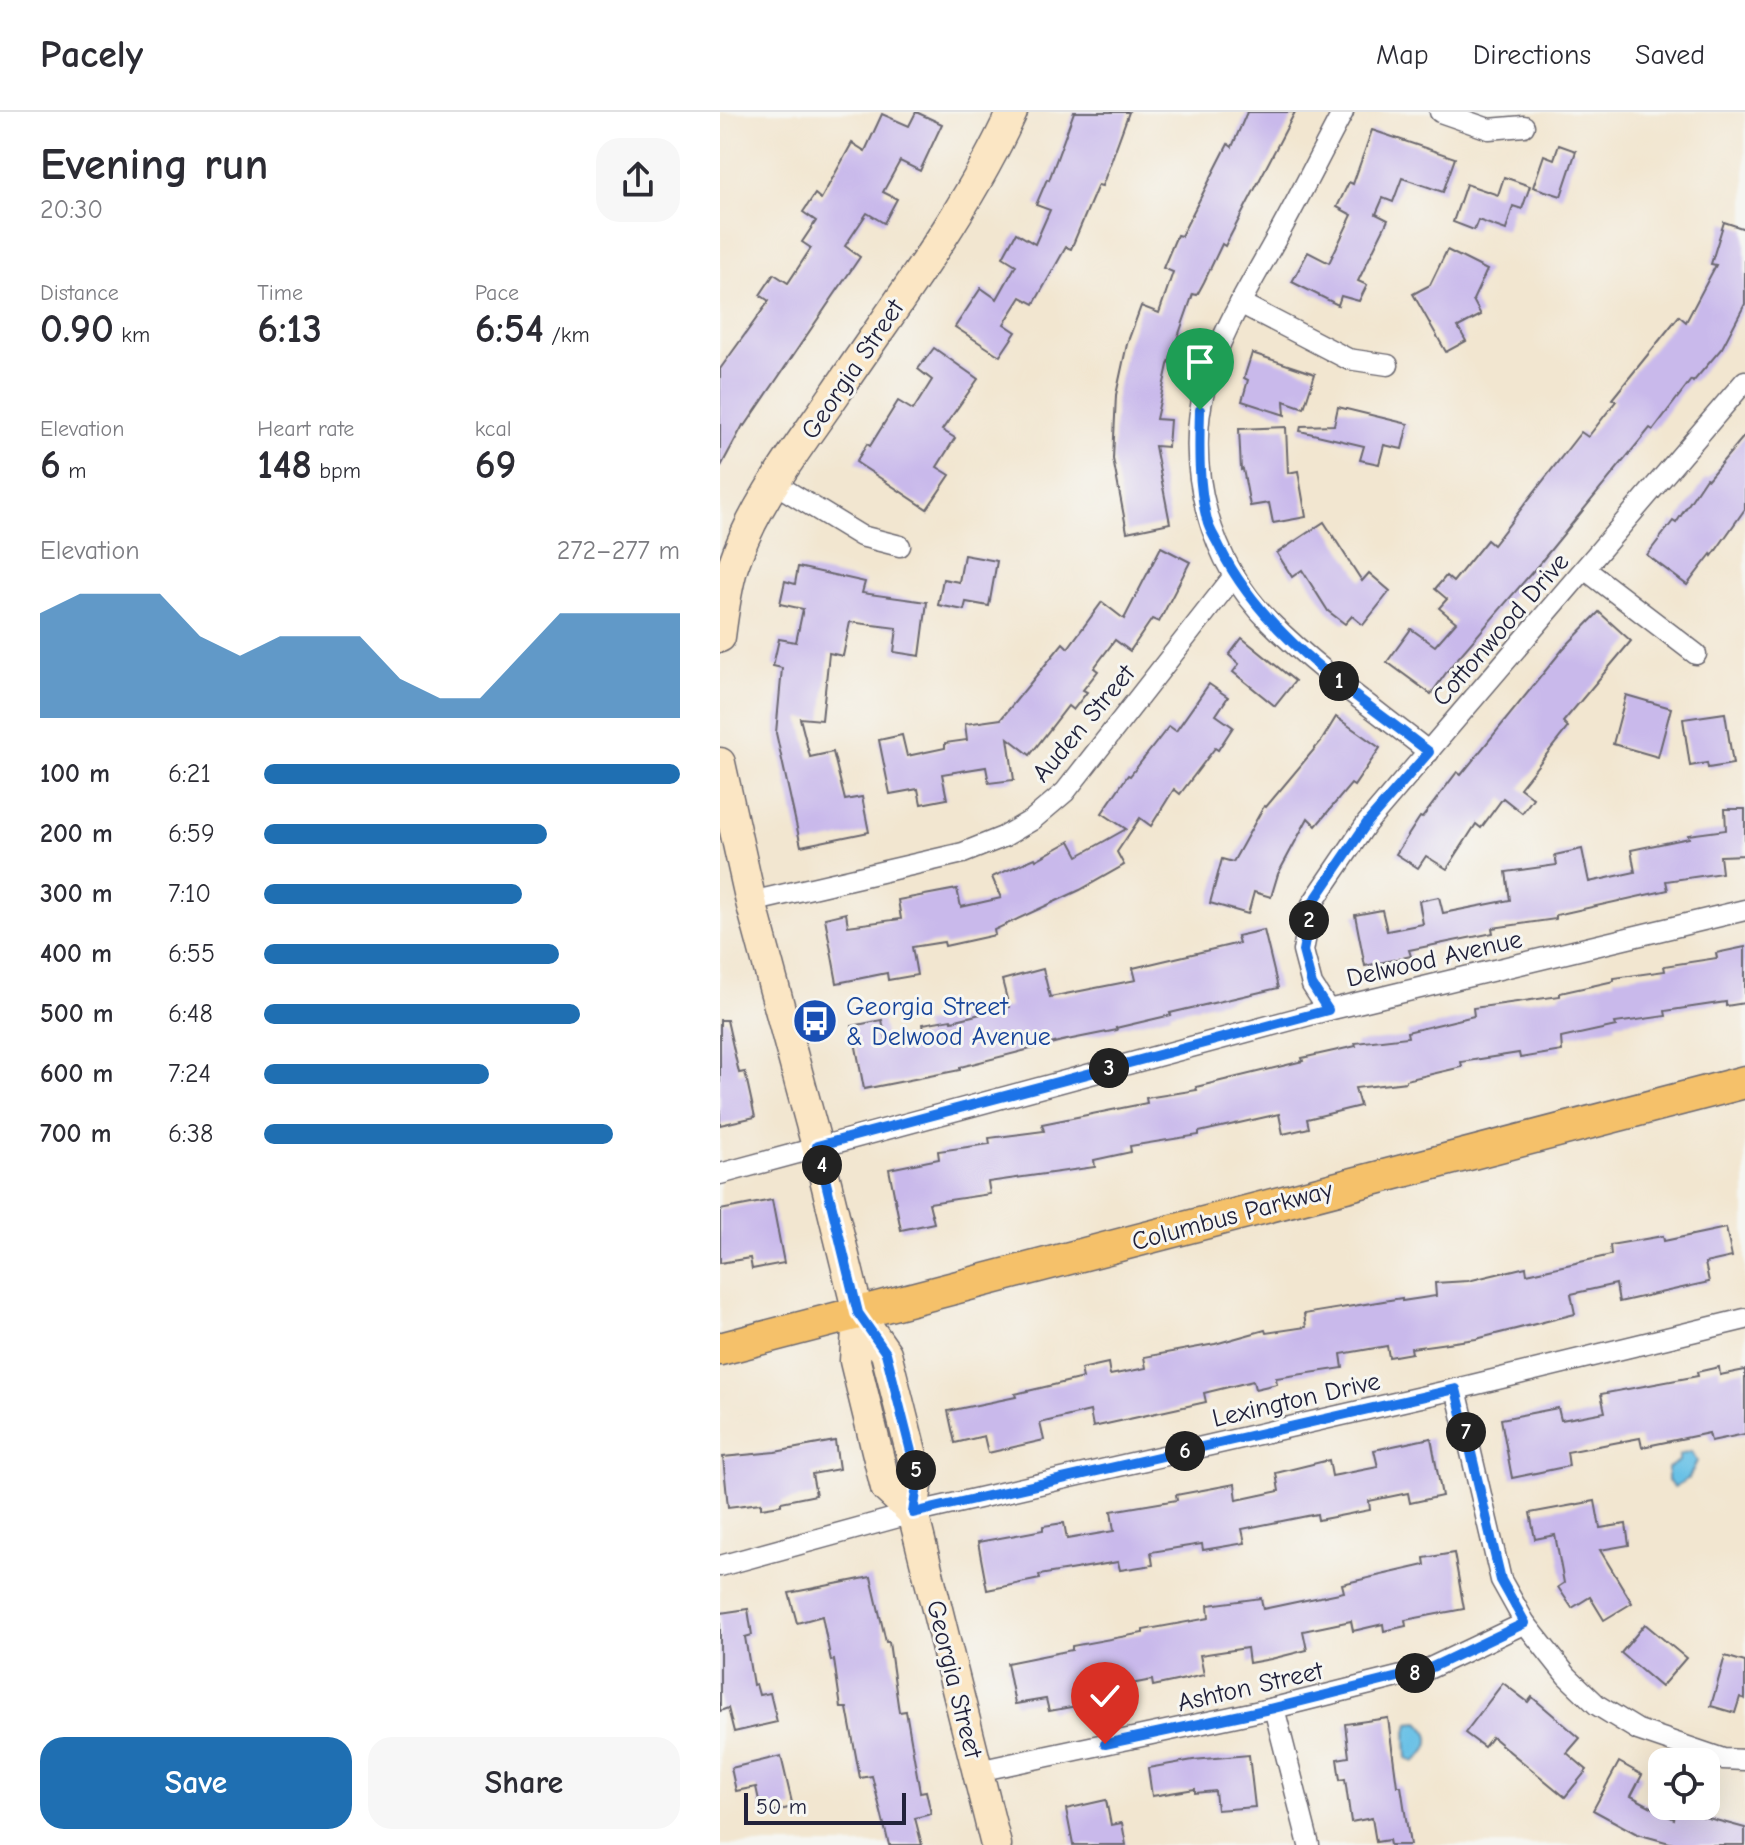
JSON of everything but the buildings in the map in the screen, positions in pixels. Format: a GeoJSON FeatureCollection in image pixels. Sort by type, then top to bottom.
{"type":"FeatureCollection","features":[{"type":"Feature","properties":{"kind":"main road","name":"Georgia Street"},"geometry":{"type":"LineString","coordinates":[[720,637],[733,566],[748,530],[774,483],[989,162],[1012,112]]}},
{"type":"Feature","properties":{"kind":"main road","name":"Georgia Street"},"geometry":{"type":"LineString","coordinates":[[720,763],[751,902],[858,1313],[886,1353],[918,1479],[913,1513],[996,1845]]}},
{"type":"Feature","properties":{"kind":"main road","name":"Columbus Parkway"},"geometry":{"type":"LineString","coordinates":[[720,1349],[1745,1082]]}},
{"type":"Feature","properties":{"kind":"street"},"geometry":{"type":"LineString","coordinates":[[1343,112],[1240,303],[1206,385],[1200,410],[1199,461],[1207,522],[1234,576],[1268,620],[1314,661],[1429,752]]}},
{"type":"Feature","properties":{"kind":"street"},"geometry":{"type":"LineString","coordinates":[[1440,112],[1489,129],[1524,126]]}},
{"type":"Feature","properties":{"kind":"street"},"geometry":{"type":"LineString","coordinates":[[1240,303],[1348,359],[1388,365]]}},
{"type":"Feature","properties":{"kind":"street","name":"Cottonwood Drive"},"geometry":{"type":"LineString","coordinates":[[1328,1010],[1312,985],[1303,951],[1312,904],[1367,823],[1745,381]]}},
{"type":"Feature","properties":{"kind":"street"},"geometry":{"type":"LineString","coordinates":[[774,483],[861,536],[900,546]]}},
{"type":"Feature","properties":{"kind":"street"},"geometry":{"type":"LineString","coordinates":[[1586,570],[1696,654]]}},
{"type":"Feature","properties":{"kind":"street","name":"Auden Street"},"geometry":{"type":"LineString","coordinates":[[751,902],[963,853],[1003,837],[1032,820],[1065,792],[1234,576]]}},
{"type":"Feature","properties":{"kind":"street","name":"Delwood Avenue"},"geometry":{"type":"LineString","coordinates":[[720,1174],[1328,1010],[1745,910]]}},
{"type":"Feature","properties":{"kind":"street","name":"Lexington Drive"},"geometry":{"type":"LineString","coordinates":[[720,1566],[913,1513],[1456,1389],[1745,1319]]}},
{"type":"Feature","properties":{"kind":"street"},"geometry":{"type":"LineString","coordinates":[[1456,1389],[1501,1580],[1525,1623],[1567,1676],[1597,1705],[1638,1730],[1723,1759],[1745,1760]]}},
{"type":"Feature","properties":{"kind":"street","name":"Ashton Street"},"geometry":{"type":"LineString","coordinates":[[978,1771],[1274,1708],[1426,1670],[1525,1623]]}},
{"type":"Feature","properties":{"kind":"street"},"geometry":{"type":"LineString","coordinates":[[1274,1708],[1309,1845]]}},
{"type":"Feature","properties":{"kind":"water"},"geometry":{"type":"Polygon","coordinates":[[[1691,1452],[1697,1461],[1689,1478],[1674,1487],[1668,1481],[1668,1468],[1679,1461],[1679,1455],[1691,1452]]]}},
{"type":"Feature","properties":{"kind":"water"},"geometry":{"type":"Polygon","coordinates":[[[1419,1722],[1428,1733],[1429,1744],[1414,1762],[1407,1758],[1406,1738],[1409,1723],[1419,1722]]]}},
{"type":"Feature","properties":{"kind":"place","name":"Georgia Street & Delwood Avenue"},"geometry":{"type":"Point","coordinates":[815,1021]}},
{"type":"Feature","properties":{"kind":"route"},"geometry":{"type":"LineString","coordinates":[[1105,1744],[1274,1708],[1426,1670],[1525,1623],[1501,1580],[1456,1389],[913,1513],[918,1479],[886,1353],[858,1313],[817,1146],[1328,1010],[1312,985],[1303,951],[1312,904],[1367,823],[1429,752],[1314,661],[1268,620],[1234,576],[1207,522],[1199,461],[1200,410]]}}]}
